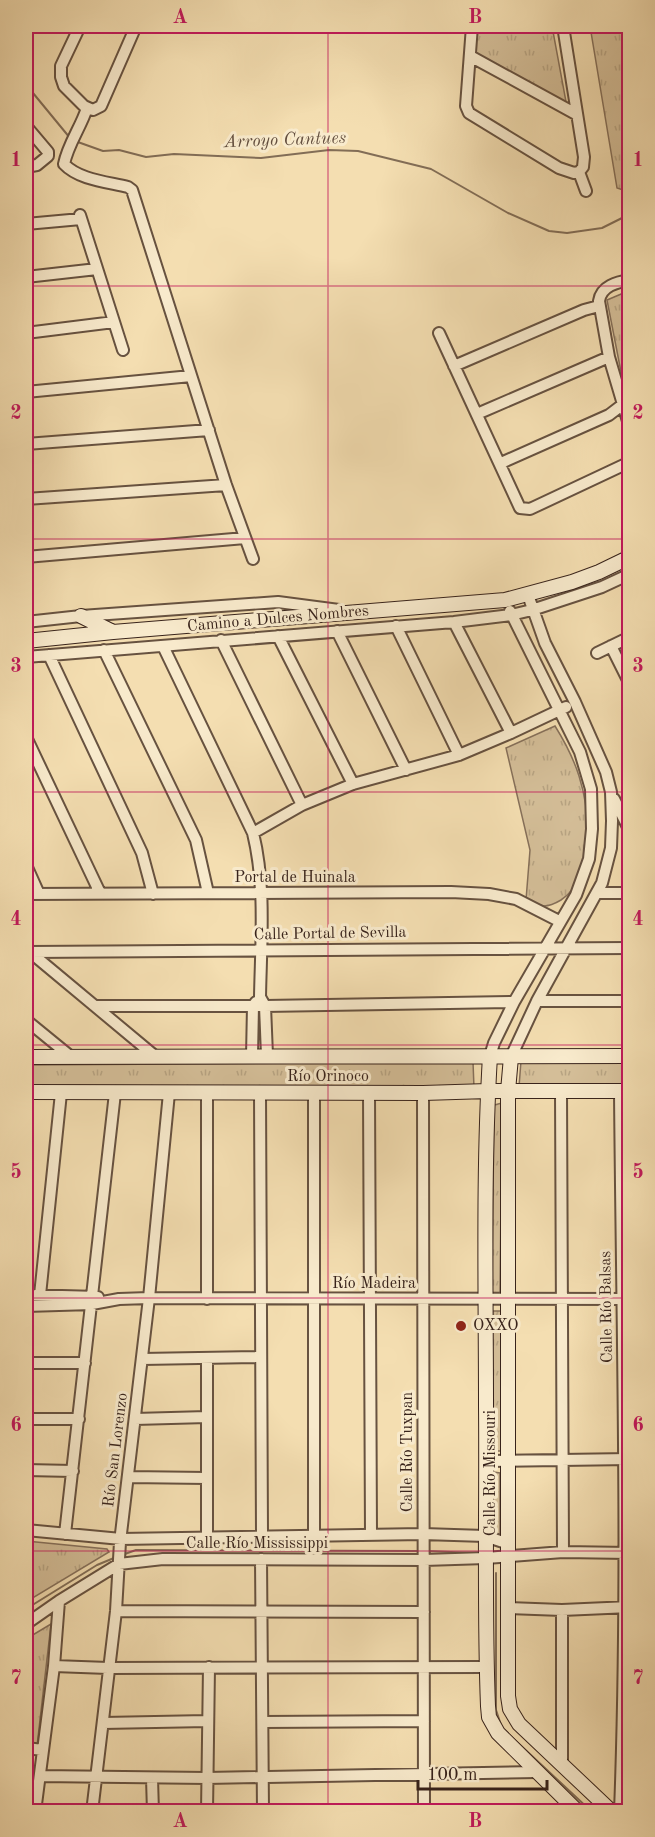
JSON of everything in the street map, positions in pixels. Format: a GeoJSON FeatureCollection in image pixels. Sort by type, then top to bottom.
{"type":"FeatureCollection","features":[{"type":"Feature","properties":{"kind":"street"},"geometry":{"type":"LineString","coordinates":[[80,26],[62,66],[61,77],[64,86],[87,108],[93,110],[101,106],[136,26]]}},
{"type":"Feature","properties":{"kind":"street"},"geometry":{"type":"LineString","coordinates":[[472,26],[466,106],[469,113],[559,168],[574,173],[579,172]]}},
{"type":"Feature","properties":{"kind":"street"},"geometry":{"type":"LineString","coordinates":[[563,26],[584,157],[579,172],[586,191]]}},
{"type":"Feature","properties":{"kind":"street"},"geometry":{"type":"LineString","coordinates":[[470,56],[576,114]]}},
{"type":"Feature","properties":{"kind":"street"},"geometry":{"type":"LineString","coordinates":[[87,108],[64,164],[73,171],[92,179],[128,187],[132,190],[226,485],[253,559]]}},
{"type":"Feature","properties":{"kind":"street"},"geometry":{"type":"LineString","coordinates":[[26,126],[48,152],[48,156],[37,165],[26,167]]}},
{"type":"Feature","properties":{"kind":"street"},"geometry":{"type":"LineString","coordinates":[[26,224],[80,217],[123,350]]}},
{"type":"Feature","properties":{"kind":"street"},"geometry":{"type":"LineString","coordinates":[[26,277],[97,269]]}},
{"type":"Feature","properties":{"kind":"street"},"geometry":{"type":"LineString","coordinates":[[630,280],[604,288],[599,296],[609,357],[626,402],[630,428]]}},
{"type":"Feature","properties":{"kind":"street"},"geometry":{"type":"LineString","coordinates":[[454,366],[584,310],[599,306]]}},
{"type":"Feature","properties":{"kind":"street"},"geometry":{"type":"LineString","coordinates":[[26,333],[114,322]]}},
{"type":"Feature","properties":{"kind":"street"},"geometry":{"type":"LineString","coordinates":[[439,333],[501,463],[518,505],[527,510],[630,462]]}},
{"type":"Feature","properties":{"kind":"street"},"geometry":{"type":"LineString","coordinates":[[477,414],[609,357]]}},
{"type":"Feature","properties":{"kind":"street"},"geometry":{"type":"LineString","coordinates":[[26,392],[191,376]]}},
{"type":"Feature","properties":{"kind":"street"},"geometry":{"type":"LineString","coordinates":[[501,463],[609,415],[626,402]]}},
{"type":"Feature","properties":{"kind":"street"},"geometry":{"type":"LineString","coordinates":[[26,444],[209,430]]}},
{"type":"Feature","properties":{"kind":"street"},"geometry":{"type":"LineString","coordinates":[[26,499],[226,485]]}},
{"type":"Feature","properties":{"kind":"street"},"geometry":{"type":"LineString","coordinates":[[26,557],[245,538]]}},
{"type":"Feature","properties":{"kind":"street","name":"Camino a Dulces Nombres"},"geometry":{"type":"LineString","coordinates":[[26,641],[505,600],[599,573],[630,557]]}},
{"type":"Feature","properties":{"kind":"street","name":"Camino a Dulces Nombres"},"geometry":{"type":"LineString","coordinates":[[26,657],[453,622],[512,615],[602,587],[630,574]]}},
{"type":"Feature","properties":{"kind":"street"},"geometry":{"type":"LineString","coordinates":[[528,595],[545,643],[575,702],[606,772],[611,792],[629,830]]}},
{"type":"Feature","properties":{"kind":"street"},"geometry":{"type":"LineString","coordinates":[[490,1056],[514,1002],[576,895],[589,859],[592,818],[589,778],[580,752],[505,600]]}},
{"type":"Feature","properties":{"kind":"street"},"geometry":{"type":"LineString","coordinates":[[26,622],[278,602],[354,612]]}},
{"type":"Feature","properties":{"kind":"street"},"geometry":{"type":"LineString","coordinates":[[81,616],[113,632]]}},
{"type":"Feature","properties":{"kind":"street"},"geometry":{"type":"LineString","coordinates":[[453,622],[511,733]]}},
{"type":"Feature","properties":{"kind":"street"},"geometry":{"type":"LineString","coordinates":[[396,626],[459,755]]}},
{"type":"Feature","properties":{"kind":"street"},"geometry":{"type":"LineString","coordinates":[[337,631],[406,770]]}},
{"type":"Feature","properties":{"kind":"street"},"geometry":{"type":"LineString","coordinates":[[278,636],[353,784]]}},
{"type":"Feature","properties":{"kind":"street"},"geometry":{"type":"LineString","coordinates":[[597,653],[630,637]]}},
{"type":"Feature","properties":{"kind":"street"},"geometry":{"type":"LineString","coordinates":[[221,640],[302,805]]}},
{"type":"Feature","properties":{"kind":"street"},"geometry":{"type":"LineString","coordinates":[[163,646],[253,832],[259,862],[261,950],[260,1003],[252,1056]]}},
{"type":"Feature","properties":{"kind":"street"},"geometry":{"type":"LineString","coordinates":[[611,646],[630,684]]}},
{"type":"Feature","properties":{"kind":"street"},"geometry":{"type":"LineString","coordinates":[[104,650],[194,834],[208,893]]}},
{"type":"Feature","properties":{"kind":"street"},"geometry":{"type":"LineString","coordinates":[[49,655],[142,854],[153,894]]}},
{"type":"Feature","properties":{"kind":"street"},"geometry":{"type":"LineString","coordinates":[[253,832],[302,805],[353,784],[459,755],[575,702]]}},
{"type":"Feature","properties":{"kind":"street"},"geometry":{"type":"LineString","coordinates":[[26,737],[100,893]]}},
{"type":"Feature","properties":{"kind":"street"},"geometry":{"type":"LineString","coordinates":[[589,778],[606,772]]}},
{"type":"Feature","properties":{"kind":"street"},"geometry":{"type":"LineString","coordinates":[[511,1057],[537,1001],[598,893],[610,848],[611,792]]}},
{"type":"Feature","properties":{"kind":"street"},"geometry":{"type":"LineString","coordinates":[[26,865],[39,894]]}},
{"type":"Feature","properties":{"kind":"street","name":"Portal de Huinala"},"geometry":{"type":"LineString","coordinates":[[26,894],[452,892],[489,894],[516,899],[559,921]]}},
{"type":"Feature","properties":{"kind":"street"},"geometry":{"type":"LineString","coordinates":[[598,893],[630,893]]}},
{"type":"Feature","properties":{"kind":"street","name":"Calle Portal de Sevilla"},"geometry":{"type":"LineString","coordinates":[[28,950],[630,948]]}},
{"type":"Feature","properties":{"kind":"street"},"geometry":{"type":"LineString","coordinates":[[28,950],[156,1057]]}},
{"type":"Feature","properties":{"kind":"street"},"geometry":{"type":"LineString","coordinates":[[537,1001],[630,1001]]}},
{"type":"Feature","properties":{"kind":"street"},"geometry":{"type":"LineString","coordinates":[[95,1006],[514,1002]]}},
{"type":"Feature","properties":{"kind":"street"},"geometry":{"type":"LineString","coordinates":[[260,1003],[267,1055]]}},
{"type":"Feature","properties":{"kind":"street"},"geometry":{"type":"LineString","coordinates":[[26,1020],[70,1056]]}},
{"type":"Feature","properties":{"kind":"street","name":"Calle Río Missouri"},"geometry":{"type":"LineString","coordinates":[[490,1056],[485,1536],[488,1706],[494,1727],[578,1812]]}},
{"type":"Feature","properties":{"kind":"street","name":"Río Orinoco"},"geometry":{"type":"LineString","coordinates":[[26,1057],[630,1056]]}},
{"type":"Feature","properties":{"kind":"street","name":"Calle Río Missouri"},"geometry":{"type":"LineString","coordinates":[[511,1057],[508,1091],[507,1299],[508,1696],[510,1709],[519,1724],[612,1812]]}},
{"type":"Feature","properties":{"kind":"street"},"geometry":{"type":"LineString","coordinates":[[561,1091],[562,1552]]}},
{"type":"Feature","properties":{"kind":"street","name":"Río Orinoco"},"geometry":{"type":"LineString","coordinates":[[26,1092],[625,1091]]}},
{"type":"Feature","properties":{"kind":"street","name":"Calle Río Balsas"},"geometry":{"type":"LineString","coordinates":[[620,1812],[626,1751],[627,1607],[625,1091]]}},
{"type":"Feature","properties":{"kind":"street"},"geometry":{"type":"LineString","coordinates":[[40,1295],[61,1092]]}},
{"type":"Feature","properties":{"kind":"street"},"geometry":{"type":"LineString","coordinates":[[65,1534],[115,1093]]}},
{"type":"Feature","properties":{"kind":"street","name":"Río San Lorenzo"},"geometry":{"type":"LineString","coordinates":[[92,1812],[116,1611],[120,1541],[149,1298],[169,1093]]}},
{"type":"Feature","properties":{"kind":"street"},"geometry":{"type":"LineString","coordinates":[[207,1093],[207,1299]]}},
{"type":"Feature","properties":{"kind":"street"},"geometry":{"type":"LineString","coordinates":[[260,1093],[262,1536]]}},
{"type":"Feature","properties":{"kind":"street"},"geometry":{"type":"LineString","coordinates":[[314,1093],[314,1536]]}},
{"type":"Feature","properties":{"kind":"street"},"geometry":{"type":"LineString","coordinates":[[369,1093],[371,1534]]}},
{"type":"Feature","properties":{"kind":"street","name":"Calle Río Tuxpan"},"geometry":{"type":"LineString","coordinates":[[423,1093],[424,1812]]}},
{"type":"Feature","properties":{"kind":"street","name":"Río Madeira"},"geometry":{"type":"LineString","coordinates":[[26,1295],[93,1300]]}},
{"type":"Feature","properties":{"kind":"street","name":"Río Madeira"},"geometry":{"type":"LineString","coordinates":[[26,1306],[149,1298],[625,1299]]}},
{"type":"Feature","properties":{"kind":"street"},"geometry":{"type":"LineString","coordinates":[[142,1359],[260,1357]]}},
{"type":"Feature","properties":{"kind":"street"},"geometry":{"type":"LineString","coordinates":[[207,1358],[207,1538]]}},
{"type":"Feature","properties":{"kind":"street"},"geometry":{"type":"LineString","coordinates":[[26,1362],[85,1364]]}},
{"type":"Feature","properties":{"kind":"street"},"geometry":{"type":"LineString","coordinates":[[135,1419],[207,1417]]}},
{"type":"Feature","properties":{"kind":"street"},"geometry":{"type":"LineString","coordinates":[[26,1419],[79,1419]]}},
{"type":"Feature","properties":{"kind":"street"},"geometry":{"type":"LineString","coordinates":[[486,1461],[626,1459]]}},
{"type":"Feature","properties":{"kind":"street"},"geometry":{"type":"LineString","coordinates":[[26,1470],[73,1471]]}},
{"type":"Feature","properties":{"kind":"street"},"geometry":{"type":"LineString","coordinates":[[128,1478],[207,1478]]}},
{"type":"Feature","properties":{"kind":"street"},"geometry":{"type":"LineString","coordinates":[[26,1530],[120,1541],[371,1534],[423,1537],[485,1536],[507,1550]]}},
{"type":"Feature","properties":{"kind":"street","name":"Calle Río Mississippi"},"geometry":{"type":"LineString","coordinates":[[26,1624],[119,1561],[424,1556],[486,1558],[507,1550],[627,1552]]}},
{"type":"Feature","properties":{"kind":"street"},"geometry":{"type":"LineString","coordinates":[[261,1559],[263,1812]]}},
{"type":"Feature","properties":{"kind":"street"},"geometry":{"type":"LineString","coordinates":[[32,1807],[40,1776],[54,1666],[59,1601]]}},
{"type":"Feature","properties":{"kind":"street"},"geometry":{"type":"LineString","coordinates":[[508,1608],[562,1610],[627,1607]]}},
{"type":"Feature","properties":{"kind":"street"},"geometry":{"type":"LineString","coordinates":[[562,1610],[562,1763]]}},
{"type":"Feature","properties":{"kind":"street"},"geometry":{"type":"LineString","coordinates":[[116,1611],[424,1612]]}},
{"type":"Feature","properties":{"kind":"street"},"geometry":{"type":"LineString","coordinates":[[54,1666],[108,1668],[486,1667]]}},
{"type":"Feature","properties":{"kind":"street"},"geometry":{"type":"LineString","coordinates":[[207,1812],[209,1667]]}},
{"type":"Feature","properties":{"kind":"street"},"geometry":{"type":"LineString","coordinates":[[103,1723],[207,1720]]}},
{"type":"Feature","properties":{"kind":"street"},"geometry":{"type":"LineString","coordinates":[[263,1722],[424,1721]]}},
{"type":"Feature","properties":{"kind":"street"},"geometry":{"type":"LineString","coordinates":[[26,1748],[43,1750]]}},
{"type":"Feature","properties":{"kind":"street"},"geometry":{"type":"LineString","coordinates":[[40,1776],[263,1778],[537,1772]]}},
{"type":"Feature","properties":{"kind":"street"},"geometry":{"type":"LineString","coordinates":[[152,1778],[153,1812]]}},
{"type":"Feature","properties":{"kind":"green space"},"geometry":{"type":"Polygon","coordinates":[[[477,26],[552,26],[567,107],[475,56],[477,26]]]}},
{"type":"Feature","properties":{"kind":"green space"},"geometry":{"type":"Polygon","coordinates":[[[590,26],[629,26],[629,192],[617,188],[590,26]]]}},
{"type":"Feature","properties":{"kind":"green space"},"geometry":{"type":"Polygon","coordinates":[[[626,292],[630,296],[629,367],[621,372],[607,300],[626,292]]]}},
{"type":"Feature","properties":{"kind":"green space"},"geometry":{"type":"Polygon","coordinates":[[[555,726],[574,762],[583,790],[587,843],[580,876],[572,890],[561,900],[544,906],[526,900],[530,850],[506,748],[555,726]]]}},
{"type":"Feature","properties":{"kind":"green space"},"geometry":{"type":"Polygon","coordinates":[[[521,1061],[629,1063],[629,1087],[519,1087],[521,1061]]]}},
{"type":"Feature","properties":{"kind":"green space"},"geometry":{"type":"Polygon","coordinates":[[[473,1062],[474,1088],[26,1085],[26,1065],[473,1062]]]}},
{"type":"Feature","properties":{"kind":"green space"},"geometry":{"type":"Polygon","coordinates":[[[502,1103],[500,1294],[492,1295],[494,1105],[502,1103]]]}},
{"type":"Feature","properties":{"kind":"green space"},"geometry":{"type":"Polygon","coordinates":[[[491,1311],[501,1311],[502,1451],[490,1451],[491,1311]]]}},
{"type":"Feature","properties":{"kind":"green space"},"geometry":{"type":"Polygon","coordinates":[[[493,1472],[500,1473],[500,1538],[493,1533],[493,1472]]]}},
{"type":"Feature","properties":{"kind":"green space"},"geometry":{"type":"Polygon","coordinates":[[[26,1541],[107,1549],[109,1552],[26,1602],[26,1541]]]}},
{"type":"Feature","properties":{"kind":"green space"},"geometry":{"type":"Polygon","coordinates":[[[51,1624],[37,1746],[26,1744],[26,1639],[51,1624]]]}},
{"type":"Feature","properties":{"kind":"waterway","name":"Arroyo Cantues"},"geometry":{"type":"LineString","coordinates":[[26,78],[33,93],[70,138]]}},
{"type":"Feature","properties":{"kind":"waterway","name":"Arroyo Cantues"},"geometry":{"type":"LineString","coordinates":[[75,141],[103,151],[119,150],[146,157],[174,154],[261,158],[329,150],[358,151],[431,169],[508,213],[549,231],[567,233],[602,228],[630,214]]}},
{"type":"Feature","properties":{"kind":"waterway"},"geometry":{"type":"LineString","coordinates":[[122,1555],[136,1550],[419,1551]]}},
{"type":"Feature","properties":{"kind":"waterway"},"geometry":{"type":"LineString","coordinates":[[427,1551],[475,1553]]}},
{"type":"Feature","properties":{"kind":"waterway"},"geometry":{"type":"LineString","coordinates":[[26,1609],[97,1565],[114,1558]]}},
{"type":"Feature","properties":{"kind":"waterway"},"geometry":{"type":"LineString","coordinates":[[496,1573],[496,1710],[502,1728],[592,1812]]}},
{"type":"Feature","properties":{"kind":"place","name":"OXXO"},"geometry":{"type":"Point","coordinates":[461,1326]}}]}
